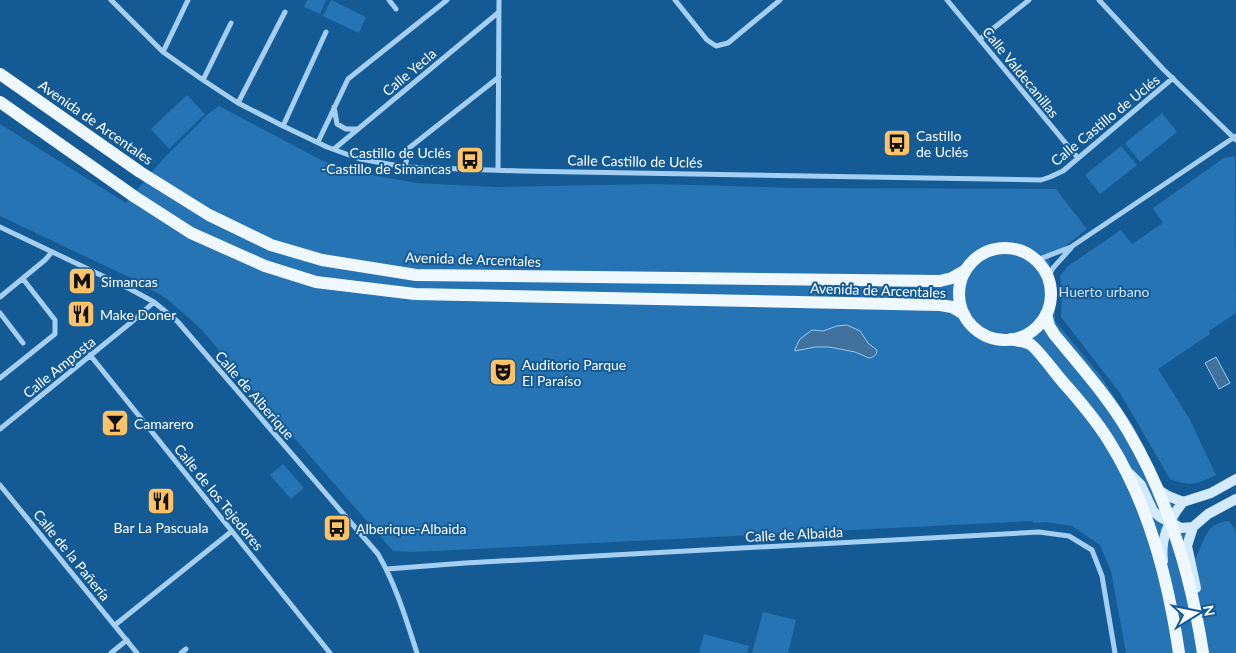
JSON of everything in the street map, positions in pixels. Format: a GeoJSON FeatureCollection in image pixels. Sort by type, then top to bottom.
{"type":"FeatureCollection","features":[{"type":"Feature","properties":{"kind":"main road","name":"Avenida de Arcentales"},"geometry":{"type":"LineString","coordinates":[[0,74],[133,166],[209,215],[271,245],[322,260],[416,275],[940,281],[952,278],[966,270]]}},
{"type":"Feature","properties":{"kind":"main road","name":"Avenida de Arcentales"},"geometry":{"type":"LineString","coordinates":[[0,102],[140,200],[191,233],[265,266],[316,282],[415,294],[940,305],[952,306],[964,314]]}},
{"type":"Feature","properties":{"kind":"main road"},"geometry":{"type":"LineString","coordinates":[[1011,340],[1028,334],[1036,328],[1046,314],[1051,296],[1048,278],[1044,268],[1037,260],[1019,250],[999,248],[980,255],[966,270],[961,280],[959,292],[960,304],[964,314],[970,324],[992,338],[1031,344],[1090,414],[1109,440],[1126,470],[1150,527],[1164,570]]}},
{"type":"Feature","properties":{"kind":"main road"},"geometry":{"type":"LineString","coordinates":[[1046,314],[1049,326],[1054,334],[1088,374],[1127,430],[1146,463],[1184,564],[1203,653]]}},
{"type":"Feature","properties":{"kind":"main road"},"geometry":{"type":"LineString","coordinates":[[1126,470],[1141,485],[1153,511],[1169,523],[1181,528],[1193,527]]}},
{"type":"Feature","properties":{"kind":"main road"},"geometry":{"type":"LineString","coordinates":[[1179,653],[1164,570],[1163,540],[1175,511],[1183,502],[1211,493],[1236,479]]}},
{"type":"Feature","properties":{"kind":"main road"},"geometry":{"type":"LineString","coordinates":[[1157,489],[1183,502]]}},
{"type":"Feature","properties":{"kind":"main road"},"geometry":{"type":"LineString","coordinates":[[1199,630],[1201,612],[1187,546],[1193,527],[1208,514],[1236,499]]}},
{"type":"Feature","properties":{"kind":"street","name":"Calle Castillo de Uclés"},"geometry":{"type":"LineString","coordinates":[[111,0],[163,52],[238,103],[282,126],[360,159],[405,167],[1041,180],[1063,171],[1173,78]]}},
{"type":"Feature","properties":{"kind":"street"},"geometry":{"type":"LineString","coordinates":[[163,52],[188,0]]}},
{"type":"Feature","properties":{"kind":"street"},"geometry":{"type":"LineString","coordinates":[[389,0],[396,9]]}},
{"type":"Feature","properties":{"kind":"street"},"geometry":{"type":"LineString","coordinates":[[318,142],[348,79],[447,0]]}},
{"type":"Feature","properties":{"kind":"street"},"geometry":{"type":"LineString","coordinates":[[498,170],[499,0]]}},
{"type":"Feature","properties":{"kind":"street"},"geometry":{"type":"LineString","coordinates":[[675,0],[707,40],[716,46],[728,42],[780,0]]}},
{"type":"Feature","properties":{"kind":"street","name":"Calle Valdecanillas"},"geometry":{"type":"LineString","coordinates":[[948,0],[1078,158]]}},
{"type":"Feature","properties":{"kind":"street"},"geometry":{"type":"LineString","coordinates":[[980,39],[1029,0]]}},
{"type":"Feature","properties":{"kind":"street"},"geometry":{"type":"LineString","coordinates":[[1037,260],[1071,247],[1235,138],[1173,78],[1099,0]]}},
{"type":"Feature","properties":{"kind":"street"},"geometry":{"type":"LineString","coordinates":[[238,103],[285,12]]}},
{"type":"Feature","properties":{"kind":"street","name":"Calle Yecla"},"geometry":{"type":"LineString","coordinates":[[334,149],[499,12]]}},
{"type":"Feature","properties":{"kind":"street"},"geometry":{"type":"LineString","coordinates":[[203,80],[231,23]]}},
{"type":"Feature","properties":{"kind":"street"},"geometry":{"type":"LineString","coordinates":[[282,126],[326,32]]}},
{"type":"Feature","properties":{"kind":"street"},"geometry":{"type":"LineString","coordinates":[[405,167],[409,148],[499,77]]}},
{"type":"Feature","properties":{"kind":"street"},"geometry":{"type":"LineString","coordinates":[[334,107],[337,124],[346,129],[357,130]]}},
{"type":"Feature","properties":{"kind":"street","name":"Calle de Alberique"},"geometry":{"type":"LineString","coordinates":[[0,228],[130,288],[154,302],[178,322],[378,554],[387,569],[404,611],[417,653]]}},
{"type":"Feature","properties":{"kind":"street"},"geometry":{"type":"LineString","coordinates":[[1048,278],[1053,268],[1071,247]]}},
{"type":"Feature","properties":{"kind":"street"},"geometry":{"type":"LineString","coordinates":[[0,297],[50,256],[52,252]]}},
{"type":"Feature","properties":{"kind":"street"},"geometry":{"type":"LineString","coordinates":[[0,378],[55,334],[55,320],[23,279]]}},
{"type":"Feature","properties":{"kind":"street","name":"Calle Amposta"},"geometry":{"type":"LineString","coordinates":[[0,429],[154,302]]}},
{"type":"Feature","properties":{"kind":"street"},"geometry":{"type":"LineString","coordinates":[[0,313],[23,342]]}},
{"type":"Feature","properties":{"kind":"street","name":"Calle de los Tejedores"},"geometry":{"type":"LineString","coordinates":[[90,355],[330,653]]}},
{"type":"Feature","properties":{"kind":"street","name":"Calle de la Pañería"},"geometry":{"type":"LineString","coordinates":[[0,485],[137,653]]}},
{"type":"Feature","properties":{"kind":"street"},"geometry":{"type":"LineString","coordinates":[[115,625],[232,531]]}},
{"type":"Feature","properties":{"kind":"street","name":"Calle de Albaida"},"geometry":{"type":"LineString","coordinates":[[387,569],[465,563],[1039,532],[1069,536],[1092,550],[1102,576],[1115,653]]}},
{"type":"Feature","properties":{"kind":"street"},"geometry":{"type":"LineString","coordinates":[[111,653],[127,640]]}},
{"type":"Feature","properties":{"kind":"street"},"geometry":{"type":"LineString","coordinates":[[181,653],[186,649]]}},
{"type":"Feature","properties":{"kind":"green space"},"geometry":{"type":"Polygon","coordinates":[[[307,0],[326,0],[320,14],[304,7],[307,0]]]}},
{"type":"Feature","properties":{"kind":"green space"},"geometry":{"type":"Polygon","coordinates":[[[331,0],[366,17],[359,33],[323,16],[331,0]]]}},
{"type":"Feature","properties":{"kind":"green space"},"geometry":{"type":"Polygon","coordinates":[[[187,95],[205,114],[169,149],[151,129],[187,95]]]}},
{"type":"Feature","properties":{"kind":"green space"},"geometry":{"type":"Polygon","coordinates":[[[219,106],[321,160],[355,172],[417,183],[495,187],[656,184],[799,188],[1056,189],[1087,229],[1049,259],[1055,294],[1055,321],[1100,375],[1135,429],[1173,505],[1195,559],[1206,534],[1215,525],[1229,521],[1234,528],[1236,534],[1236,653],[1126,653],[1111,571],[1100,545],[1072,526],[1046,522],[1033,523],[1033,521],[413,552],[393,551],[202,330],[167,299],[135,280],[0,216],[0,124],[126,203],[162,160],[209,113],[219,106]]]}},
{"type":"Feature","properties":{"kind":"green space"},"geometry":{"type":"Polygon","coordinates":[[[1162,113],[1177,132],[1140,162],[1125,143],[1162,113]]]}},
{"type":"Feature","properties":{"kind":"green space"},"geometry":{"type":"Polygon","coordinates":[[[1121,146],[1137,165],[1100,194],[1085,175],[1121,146]]]}},
{"type":"Feature","properties":{"kind":"green space","name":"Huerto urbano"},"geometry":{"type":"Polygon","coordinates":[[[1235,156],[1236,313],[1209,331],[1210,334],[1158,369],[1189,418],[1216,475],[1204,481],[1189,484],[1170,479],[1120,393],[1061,317],[1062,296],[1060,276],[1068,266],[1121,230],[1132,244],[1163,223],[1153,208],[1224,158],[1235,156]]]}},
{"type":"Feature","properties":{"kind":"green space"},"geometry":{"type":"Polygon","coordinates":[[[283,464],[304,488],[291,499],[270,475],[283,464]]]}},
{"type":"Feature","properties":{"kind":"green space"},"geometry":{"type":"Polygon","coordinates":[[[763,612],[796,620],[788,653],[752,653],[763,612]]]}},
{"type":"Feature","properties":{"kind":"green space"},"geometry":{"type":"Polygon","coordinates":[[[704,634],[749,646],[747,653],[699,653],[704,634]]]}},
{"type":"Feature","properties":{"kind":"shaded area"},"geometry":{"type":"Polygon","coordinates":[[[847,325],[860,331],[868,343],[877,350],[875,356],[869,358],[855,352],[829,347],[815,347],[795,351],[800,339],[812,330],[823,331],[847,325]]]}},
{"type":"Feature","properties":{"kind":"shaded area"},"geometry":{"type":"Polygon","coordinates":[[[1216,357],[1230,383],[1219,389],[1205,363],[1216,357]]]}},
{"type":"Feature","properties":{"kind":"place","name":"Castillo de Uclés"},"geometry":{"type":"Point","coordinates":[897,143]}},
{"type":"Feature","properties":{"kind":"place","name":"Castillo de Uclés -Castillo de Simancas"},"geometry":{"type":"Point","coordinates":[470,160]}},
{"type":"Feature","properties":{"kind":"place","name":"Simancas"},"geometry":{"type":"Point","coordinates":[82,281]}},
{"type":"Feature","properties":{"kind":"place","name":"Make Doner"},"geometry":{"type":"Point","coordinates":[81,314]}},
{"type":"Feature","properties":{"kind":"place","name":"Auditorio Parque El Paraíso"},"geometry":{"type":"Point","coordinates":[503,372]}},
{"type":"Feature","properties":{"kind":"place","name":"Camarero"},"geometry":{"type":"Point","coordinates":[115,423]}},
{"type":"Feature","properties":{"kind":"place","name":"Bar La Pascuala"},"geometry":{"type":"Point","coordinates":[161,501]}},
{"type":"Feature","properties":{"kind":"place","name":"Alberique-Albaida"},"geometry":{"type":"Point","coordinates":[337,528]}}]}
